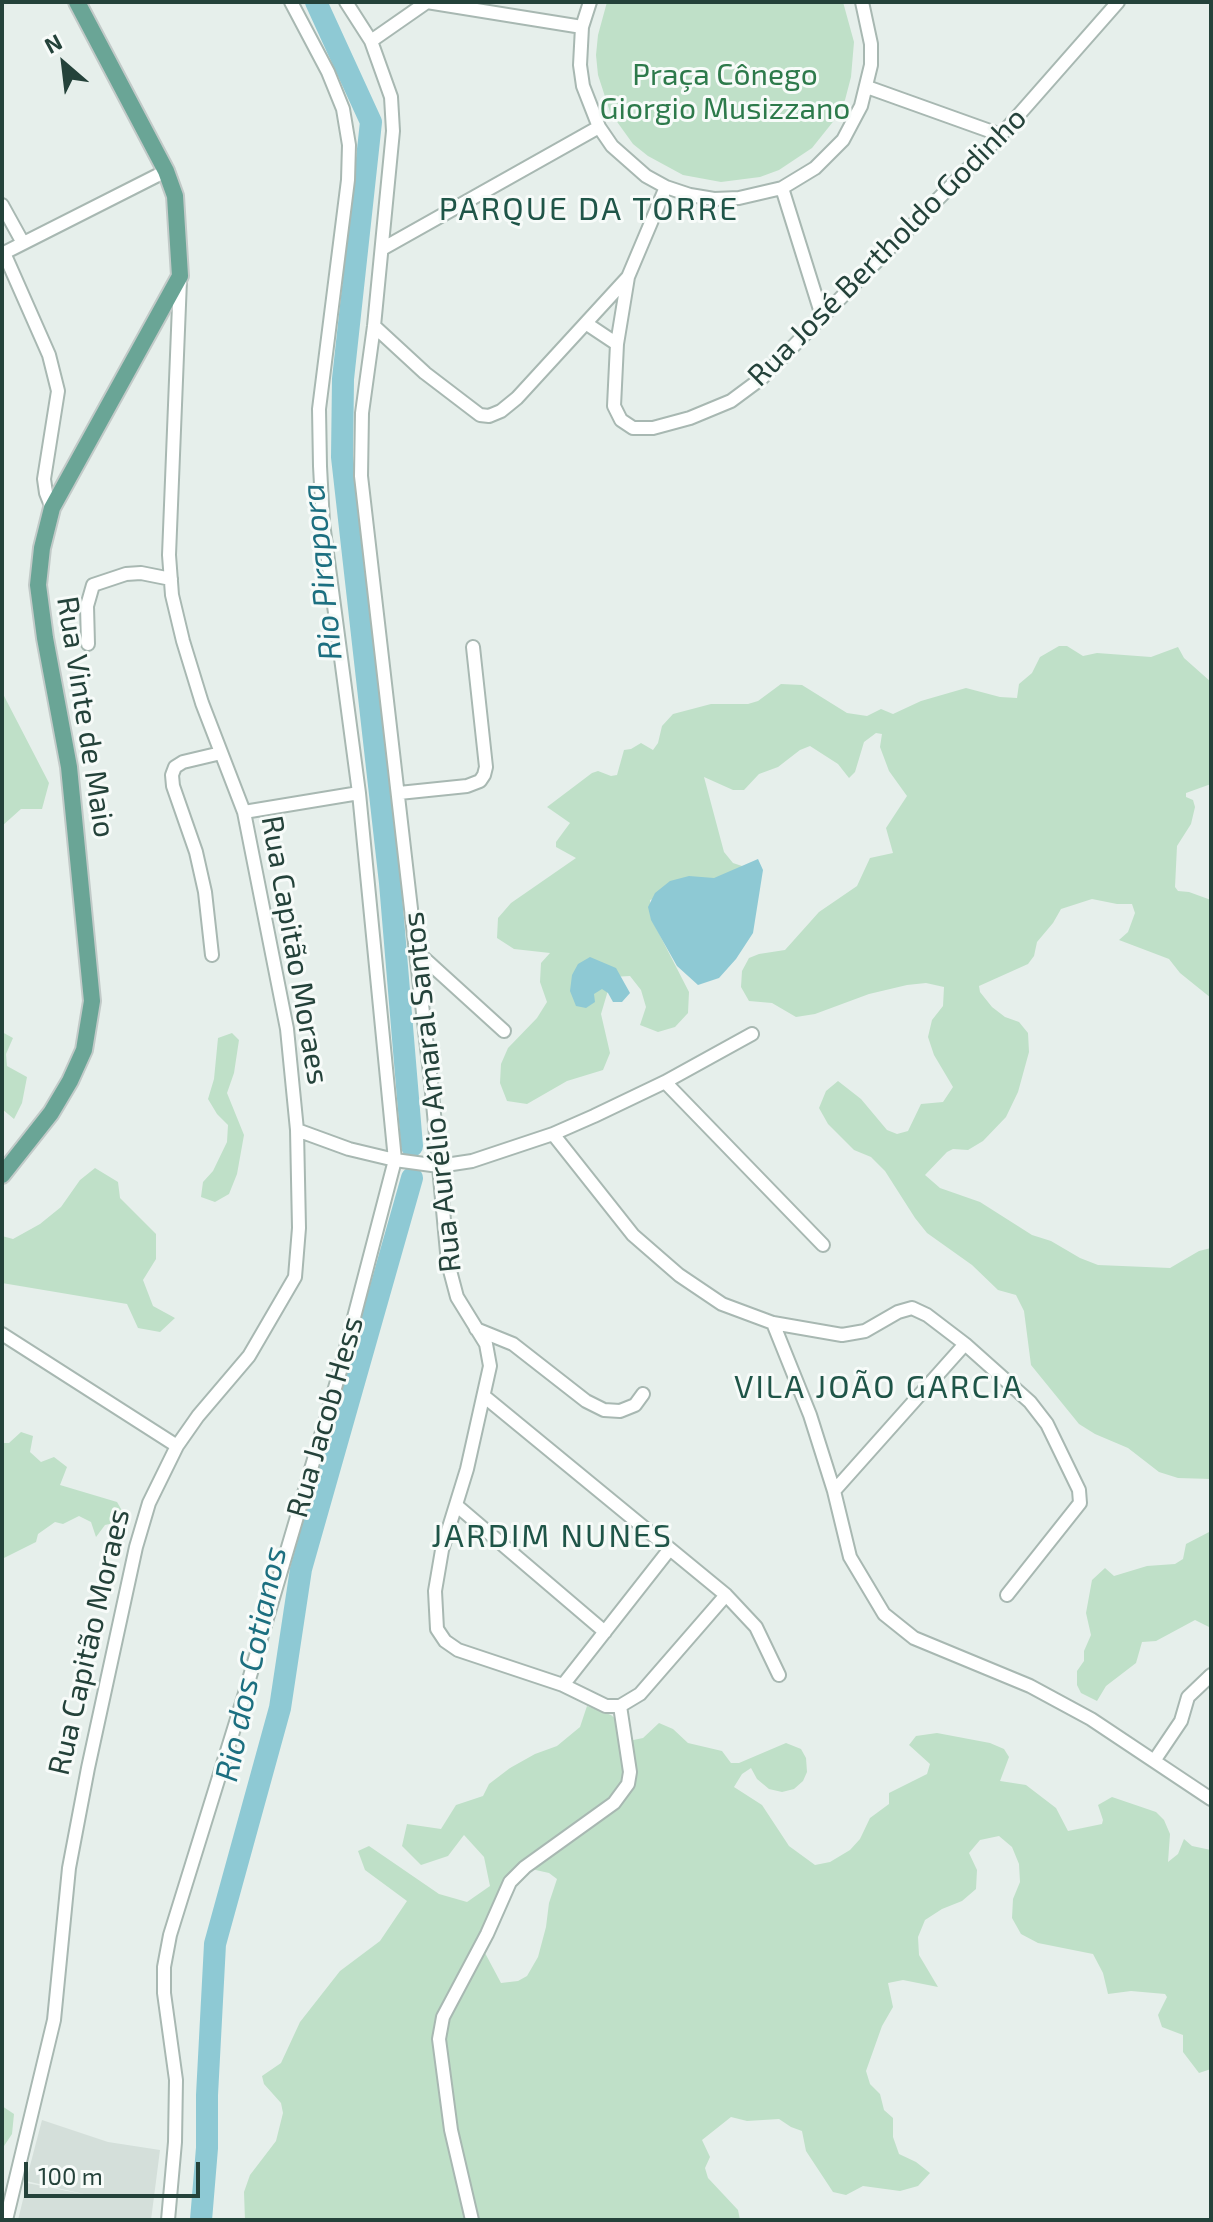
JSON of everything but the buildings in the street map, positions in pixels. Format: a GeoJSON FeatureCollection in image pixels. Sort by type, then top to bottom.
{"type":"FeatureCollection","features":[{"type":"Feature","properties":{"kind":"main road","name":"Rua Capitão Moraes"},"geometry":{"type":"LineString","coordinates":[[77,2],[166,171],[175,196],[180,276]]}},
{"type":"Feature","properties":{"kind":"main road","name":"Rua Vinte de Maio"},"geometry":{"type":"LineString","coordinates":[[3,1174],[51,1113],[70,1081],[84,1050],[92,1001],[69,767],[38,585],[42,548],[52,508],[180,276]]}},
{"type":"Feature","properties":{"kind":"street","name":"Rua Jacob Hess"},"geometry":{"type":"LineString","coordinates":[[168,2220],[175,2142],[176,2080],[164,1993],[164,1967],[170,1935],[336,1385],[395,1160],[359,793],[323,523],[320,466],[319,409],[348,180],[349,145],[343,109],[328,72],[291,2]]}},
{"type":"Feature","properties":{"kind":"street","name":"Rua Aurélio Amaral Santos"},"geometry":{"type":"LineString","coordinates":[[346,2],[371,41],[391,97],[393,131],[374,326],[362,413],[361,476],[399,793],[448,1263],[457,1297],[490,1355],[485,1397],[442,1550],[435,1591],[437,1629],[445,1641],[458,1650],[563,1685],[606,1706],[620,1706]]}},
{"type":"Feature","properties":{"kind":"street"},"geometry":{"type":"LineString","coordinates":[[371,41],[427,2],[582,27]]}},
{"type":"Feature","properties":{"kind":"street"},"geometry":{"type":"LineString","coordinates":[[590,2],[582,27],[580,65],[583,86],[599,127],[628,162],[666,187],[714,199],[739,198],[782,188],[830,155],[853,123],[867,87],[871,44],[862,2]]}},
{"type":"Feature","properties":{"kind":"street","name":"Rua José Bertholdo Godinho"},"geometry":{"type":"LineString","coordinates":[[617,344],[614,406],[621,420],[633,428],[653,428],[690,418],[731,401],[762,378],[1001,135],[1118,2]]}},
{"type":"Feature","properties":{"kind":"street"},"geometry":{"type":"LineString","coordinates":[[867,87],[1001,135]]}},
{"type":"Feature","properties":{"kind":"street"},"geometry":{"type":"LineString","coordinates":[[382,249],[599,127]]}},
{"type":"Feature","properties":{"kind":"street"},"geometry":{"type":"LineString","coordinates":[[52,508],[44,479],[58,391],[49,355],[3,254],[166,171]]}},
{"type":"Feature","properties":{"kind":"street"},"geometry":{"type":"LineString","coordinates":[[587,324],[617,344],[628,277],[666,187]]}},
{"type":"Feature","properties":{"kind":"street"},"geometry":{"type":"LineString","coordinates":[[782,188],[822,316]]}},
{"type":"Feature","properties":{"kind":"street"},"geometry":{"type":"LineString","coordinates":[[2,205],[23,243]]}},
{"type":"Feature","properties":{"kind":"street","name":"Rua Capitão Moraes"},"geometry":{"type":"LineString","coordinates":[[6,2220],[54,2020],[69,1868],[88,1768],[136,1547],[149,1503],[177,1446],[249,1356],[295,1277],[299,1228],[297,1130],[287,1029],[244,812],[183,641],[171,579],[169,555],[180,276]]}},
{"type":"Feature","properties":{"kind":"street"},"geometry":{"type":"LineString","coordinates":[[374,326],[425,373],[480,415],[489,416],[517,398],[628,277]]}},
{"type":"Feature","properties":{"kind":"street"},"geometry":{"type":"LineString","coordinates":[[88,644],[87,606],[93,585],[126,574],[141,573],[171,579]]}},
{"type":"Feature","properties":{"kind":"street"},"geometry":{"type":"LineString","coordinates":[[399,793],[467,786],[480,781],[484,775],[486,767],[473,647]]}},
{"type":"Feature","properties":{"kind":"street"},"geometry":{"type":"LineString","coordinates":[[212,955],[205,892],[172,775],[175,767],[183,762],[221,753]]}},
{"type":"Feature","properties":{"kind":"street"},"geometry":{"type":"LineString","coordinates":[[244,812],[359,793]]}},
{"type":"Feature","properties":{"kind":"street"},"geometry":{"type":"LineString","coordinates":[[416,951],[504,1031]]}},
{"type":"Feature","properties":{"kind":"street"},"geometry":{"type":"LineString","coordinates":[[297,1130],[349,1149],[395,1160],[439,1166],[472,1161],[553,1134],[665,1082],[752,1034]]}},
{"type":"Feature","properties":{"kind":"street"},"geometry":{"type":"LineString","coordinates":[[665,1082],[823,1245]]}},
{"type":"Feature","properties":{"kind":"street"},"geometry":{"type":"LineString","coordinates":[[553,1134],[633,1235],[679,1275],[722,1304],[773,1323],[842,1335],[865,1331],[898,1312],[912,1308],[927,1315],[965,1344],[1030,1402],[1047,1424],[1080,1496],[1077,1510],[1007,1595]]}},
{"type":"Feature","properties":{"kind":"street"},"geometry":{"type":"LineString","coordinates":[[773,1323],[794,1370],[834,1491],[850,1557],[884,1614],[914,1638],[1030,1686],[1091,1719],[1211,1799]]}},
{"type":"Feature","properties":{"kind":"street"},"geometry":{"type":"LineString","coordinates":[[476,1329],[513,1344],[586,1401],[604,1410],[620,1411],[635,1405],[643,1394]]}},
{"type":"Feature","properties":{"kind":"street"},"geometry":{"type":"LineString","coordinates":[[2,1334],[177,1446]]}},
{"type":"Feature","properties":{"kind":"street"},"geometry":{"type":"LineString","coordinates":[[834,1491],[965,1344]]}},
{"type":"Feature","properties":{"kind":"street"},"geometry":{"type":"LineString","coordinates":[[485,1397],[726,1595],[756,1627],[779,1675]]}},
{"type":"Feature","properties":{"kind":"street"},"geometry":{"type":"LineString","coordinates":[[456,1505],[605,1632]]}},
{"type":"Feature","properties":{"kind":"street"},"geometry":{"type":"LineString","coordinates":[[563,1685],[669,1550]]}},
{"type":"Feature","properties":{"kind":"street"},"geometry":{"type":"LineString","coordinates":[[472,2220],[451,2130],[439,2039],[443,2017],[487,1934],[510,1882],[525,1867],[614,1803],[623,1793],[630,1772],[620,1706],[640,1694],[726,1595]]}},
{"type":"Feature","properties":{"kind":"street"},"geometry":{"type":"LineString","coordinates":[[1154,1761],[1181,1721],[1188,1697],[1211,1675]]}},
{"type":"Feature","properties":{"kind":"shaded area"},"geometry":{"type":"Polygon","coordinates":[[[42,2120],[108,2142],[160,2150],[151,2220],[18,2220],[27,2183],[88,2195],[26,2181],[42,2120]]]}},
{"type":"Feature","properties":{"kind":"green space","name":"Praça Cônego Giorgio Musizzano"},"geometry":{"type":"Polygon","coordinates":[[[607,2],[843,2],[854,42],[851,77],[845,100],[836,118],[812,148],[779,170],[760,177],[721,182],[683,175],[633,144],[610,112],[598,75],[596,55],[607,2]]]}},
{"type":"Feature","properties":{"kind":"green space"},"geometry":{"type":"Polygon","coordinates":[[[1059,646],[1067,646],[1083,656],[1097,653],[1151,657],[1178,647],[1184,658],[1211,682],[1211,784],[1186,793],[1195,807],[1191,824],[1177,846],[1175,887],[1178,891],[1211,900],[1211,998],[1180,973],[1169,959],[1119,940],[1128,932],[1135,913],[1132,904],[1092,899],[1061,909],[1037,942],[1034,956],[1028,964],[979,986],[992,1007],[1005,1017],[1019,1022],[1028,1033],[1029,1052],[1018,1092],[1006,1117],[983,1141],[968,1150],[953,1149],[947,1152],[925,1175],[940,1188],[980,1202],[1032,1235],[1051,1241],[1098,1265],[1170,1268],[1199,1251],[1211,1248],[1211,1479],[1178,1478],[1159,1472],[1128,1448],[1079,1424],[1031,1365],[1024,1311],[1016,1295],[998,1290],[972,1265],[927,1233],[885,1171],[871,1157],[854,1150],[828,1124],[819,1108],[826,1091],[838,1081],[861,1099],[887,1130],[897,1134],[908,1131],[921,1104],[943,1102],[953,1087],[934,1055],[928,1037],[932,1020],[943,1006],[944,987],[926,983],[907,985],[796,1017],[772,1003],[749,1001],[741,987],[742,971],[749,958],[785,950],[819,912],[857,886],[870,858],[893,853],[886,828],[907,796],[889,771],[880,747],[882,734],[876,733],[864,742],[855,772],[849,778],[838,764],[810,746],[778,767],[759,774],[744,790],[733,790],[704,777],[724,852],[733,863],[757,871],[650,900],[651,918],[689,992],[688,1013],[675,1027],[658,1032],[640,1025],[646,1007],[641,990],[630,976],[612,977],[601,1014],[610,1053],[603,1070],[567,1081],[527,1104],[507,1101],[500,1083],[501,1064],[508,1048],[537,1018],[547,1002],[540,982],[541,963],[550,953],[514,949],[497,938],[498,918],[511,903],[576,858],[556,847],[556,842],[570,823],[547,807],[592,773],[598,771],[617,775],[624,750],[641,743],[653,750],[662,726],[673,714],[711,704],[748,704],[758,701],[781,684],[802,685],[847,713],[867,716],[881,709],[893,714],[921,701],[966,688],[1017,698],[1019,684],[1032,673],[1040,657],[1059,646]]]}},
{"type":"Feature","properties":{"kind":"green space"},"geometry":{"type":"Polygon","coordinates":[[[2,692],[49,783],[42,809],[21,809],[2,826],[2,692]]]}},
{"type":"Feature","properties":{"kind":"green space"},"geometry":{"type":"Polygon","coordinates":[[[2,1032],[13,1038],[6,1054],[7,1066],[27,1077],[22,1103],[14,1119],[2,1109],[2,1032]]]}},
{"type":"Feature","properties":{"kind":"green space"},"geometry":{"type":"Polygon","coordinates":[[[232,1033],[239,1040],[234,1073],[227,1093],[244,1135],[237,1174],[229,1194],[215,1202],[201,1197],[203,1182],[213,1171],[227,1142],[228,1125],[208,1099],[214,1079],[218,1038],[232,1033]]]}},
{"type":"Feature","properties":{"kind":"green space"},"geometry":{"type":"Polygon","coordinates":[[[95,1168],[118,1182],[120,1198],[156,1234],[156,1259],[143,1280],[153,1306],[175,1318],[160,1332],[138,1328],[127,1304],[2,1283],[2,1236],[13,1239],[40,1224],[61,1207],[80,1180],[95,1168]]]}},
{"type":"Feature","properties":{"kind":"green space"},"geometry":{"type":"Polygon","coordinates":[[[21,1432],[33,1436],[30,1452],[41,1462],[54,1457],[67,1467],[60,1485],[117,1502],[124,1514],[114,1523],[105,1525],[96,1537],[91,1522],[79,1516],[63,1524],[55,1522],[38,1534],[36,1542],[2,1559],[2,1443],[9,1443],[21,1432]]]}},
{"type":"Feature","properties":{"kind":"green space"},"geometry":{"type":"Polygon","coordinates":[[[1211,1531],[1211,1628],[1195,1620],[1156,1641],[1142,1642],[1136,1663],[1106,1686],[1097,1701],[1081,1693],[1077,1685],[1077,1671],[1084,1661],[1084,1651],[1091,1635],[1086,1613],[1092,1580],[1105,1568],[1114,1576],[1147,1566],[1175,1564],[1183,1559],[1186,1544],[1211,1531]]]}},
{"type":"Feature","properties":{"kind":"green space"},"geometry":{"type":"Polygon","coordinates":[[[587,1706],[618,1721],[624,1742],[643,1738],[659,1723],[673,1729],[688,1743],[722,1751],[731,1763],[739,1763],[786,1743],[801,1749],[806,1758],[807,1772],[794,1789],[782,1792],[769,1789],[757,1779],[751,1768],[742,1774],[734,1787],[762,1805],[789,1846],[815,1865],[830,1862],[850,1850],[860,1839],[870,1818],[889,1804],[889,1793],[927,1774],[930,1764],[909,1745],[916,1736],[937,1733],[990,1743],[1004,1749],[1009,1757],[1000,1781],[1026,1785],[1056,1808],[1068,1831],[1102,1824],[1098,1805],[1112,1797],[1156,1812],[1164,1820],[1170,1834],[1168,1862],[1178,1854],[1184,1839],[1192,1846],[1211,1850],[1211,2069],[1199,2073],[1183,2052],[1183,2035],[1162,2027],[1158,2015],[1167,1997],[1165,1994],[1131,1991],[1108,1994],[1103,1973],[1093,1954],[1038,1943],[1021,1934],[1012,1918],[1013,1899],[1020,1882],[1019,1864],[1012,1847],[999,1836],[980,1840],[969,1853],[977,1870],[976,1889],[962,1901],[925,1920],[918,1937],[919,1955],[938,1987],[903,1980],[888,1983],[893,2007],[882,2026],[866,2071],[870,2084],[880,2094],[884,2110],[893,2118],[893,2137],[899,2154],[930,2173],[918,2186],[900,2191],[863,2186],[846,2195],[833,2192],[806,2151],[802,2131],[779,2119],[747,2121],[731,2117],[702,2140],[710,2157],[705,2168],[708,2178],[738,2210],[740,2220],[245,2220],[244,2192],[250,2175],[276,2141],[283,2113],[281,2103],[264,2084],[262,2076],[281,2063],[300,2022],[340,1971],[380,1941],[407,1901],[365,1870],[358,1851],[369,1846],[439,1894],[467,1902],[490,1886],[484,1857],[464,1835],[448,1856],[421,1865],[402,1846],[407,1824],[441,1829],[456,1805],[483,1796],[489,1784],[510,1768],[557,1746],[580,1727],[587,1706]],[[527,1868],[513,1873],[501,1887],[477,1938],[501,1983],[518,1981],[527,1976],[538,1957],[557,1879],[549,1873],[527,1868]]]}},
{"type":"Feature","properties":{"kind":"green space"},"geometry":{"type":"Polygon","coordinates":[[[2,2106],[14,2114],[12,2134],[2,2149],[2,2106]]]}},
{"type":"Feature","properties":{"kind":"water"},"geometry":{"type":"Polygon","coordinates":[[[758,859],[763,870],[753,933],[719,978],[698,985],[677,966],[651,920],[648,907],[655,893],[670,881],[689,876],[714,878],[758,859]]]}},
{"type":"Feature","properties":{"kind":"water"},"geometry":{"type":"Polygon","coordinates":[[[590,957],[616,968],[630,993],[622,1002],[613,1002],[602,989],[594,994],[595,1002],[586,1008],[576,1006],[570,991],[572,975],[578,964],[590,957]]]}},
{"type":"Feature","properties":{"kind":"waterway","name":"Rio Pirapora"},"geometry":{"type":"LineString","coordinates":[[316,2],[371,122],[343,379],[342,457],[390,883],[412,1146]]}},
{"type":"Feature","properties":{"kind":"waterway","name":"Rio dos Cotianos"},"geometry":{"type":"LineString","coordinates":[[201,2220],[215,1944],[280,1708],[301,1569],[412,1178]]}},
{"type":"Feature","properties":{"kind":"district","name":"PARQUE DA TORRE"},"geometry":{"type":"Point","coordinates":[589,209]}},
{"type":"Feature","properties":{"kind":"district","name":"VILA JOÃO GARCIA"},"geometry":{"type":"Point","coordinates":[879,1387]}},
{"type":"Feature","properties":{"kind":"district","name":"JARDIM NUNES"},"geometry":{"type":"Point","coordinates":[552,1536]}}]}
